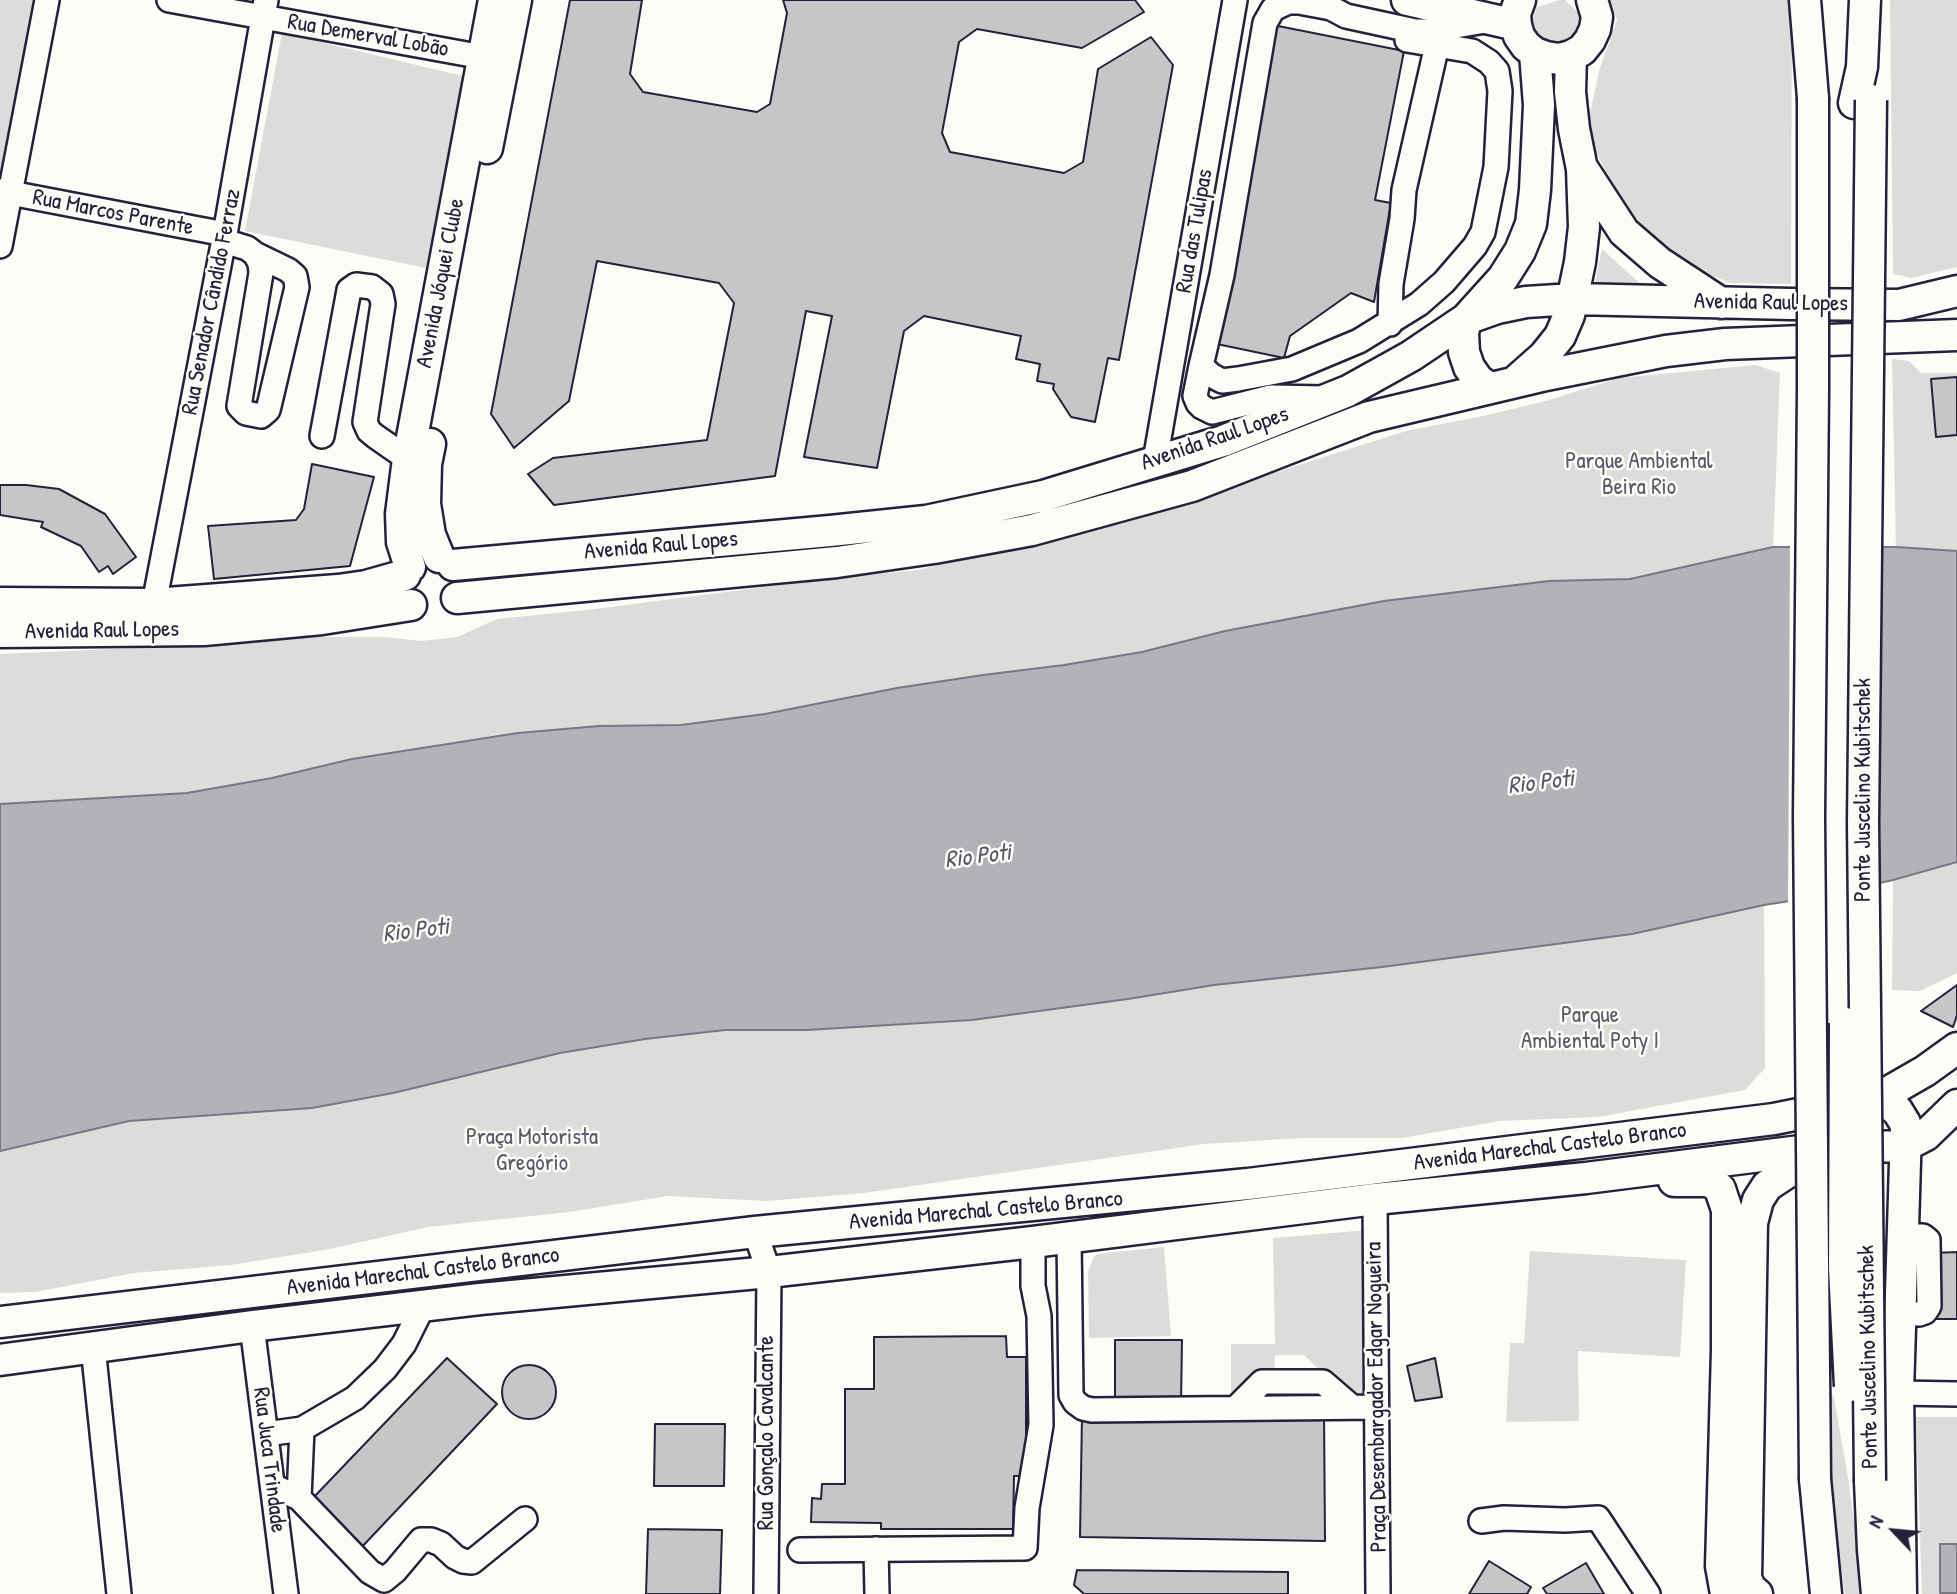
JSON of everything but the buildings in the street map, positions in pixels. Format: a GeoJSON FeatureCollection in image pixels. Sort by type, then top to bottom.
{"type":"FeatureCollection","features":[{"type":"Feature","properties":{"kind":"main road","name":"Avenida Jóquei Clube"},"geometry":{"type":"LineString","coordinates":[[407,571],[401,514],[408,459],[494,0]]}},
{"type":"Feature","properties":{"kind":"main road","name":"Avenida Jóquei Clube"},"geometry":{"type":"LineString","coordinates":[[446,561],[429,535],[425,505],[426,464],[516,0]]}},
{"type":"Feature","properties":{"kind":"main road"},"geometry":{"type":"LineString","coordinates":[[1407,0],[1500,14],[1535,53],[1559,59],[1582,50],[1590,40],[1597,17],[1592,0]]}},
{"type":"Feature","properties":{"kind":"main road"},"geometry":{"type":"LineString","coordinates":[[1805,0],[1813,98]]}},
{"type":"Feature","properties":{"kind":"main road"},"geometry":{"type":"LineString","coordinates":[[1816,0],[1813,98],[1809,817],[1815,1479],[1826,1594]]}},
{"type":"Feature","properties":{"kind":"main road","name":"Ponte Juscelino Kubitschek"},"geometry":{"type":"LineString","coordinates":[[1865,1],[1862,67],[1862,1481],[1877,1594]]}},
{"type":"Feature","properties":{"kind":"main road"},"geometry":{"type":"LineString","coordinates":[[1535,53],[1539,105],[1531,224],[1520,251],[1503,278],[1466,319],[1463,333],[1466,360],[1478,380],[1502,385],[1544,356],[1560,336],[1573,299],[1584,227],[1582,169],[1570,92],[1571,56]]}},
{"type":"Feature","properties":{"kind":"main road"},"geometry":{"type":"LineString","coordinates":[[1582,169],[1624,232],[1660,263],[1721,303]]}},
{"type":"Feature","properties":{"kind":"main road","name":"Avenida Raul Lopes"},"geometry":{"type":"LineString","coordinates":[[446,561],[926,521],[1043,496],[1223,441],[1338,395],[1411,356],[1466,319],[1496,308],[1526,302],[1573,299],[1899,305],[1957,291]]}},
{"type":"Feature","properties":{"kind":"main road","name":"Avenida Raul Lopes"},"geometry":{"type":"LineString","coordinates":[[457,598],[837,562],[1032,530],[1192,485],[1369,416],[1599,363],[1666,351],[1725,344],[1957,335]]}},
{"type":"Feature","properties":{"kind":"main road"},"geometry":{"type":"LineString","coordinates":[[423,557],[446,561],[459,575],[457,598],[449,608],[436,613],[423,612],[411,605],[403,586],[407,571],[423,557]]}},
{"type":"Feature","properties":{"kind":"main road","name":"Avenida Raul Lopes"},"geometry":{"type":"LineString","coordinates":[[0,603],[155,604],[338,590],[366,586],[407,571]]}},
{"type":"Feature","properties":{"kind":"main road","name":"Avenida Raul Lopes"},"geometry":{"type":"LineString","coordinates":[[0,632],[204,630],[322,619],[411,605]]}},
{"type":"Feature","properties":{"kind":"main road","name":"Avenida Marechal Castelo Branco"},"geometry":{"type":"LineString","coordinates":[[0,1322],[755,1232],[1248,1184],[1774,1119],[1878,1098],[1925,1071],[1957,1048]]}},
{"type":"Feature","properties":{"kind":"main road"},"geometry":{"type":"LineString","coordinates":[[1878,1098],[1897,1110],[1906,1129],[1898,1393],[1901,1594]]}},
{"type":"Feature","properties":{"kind":"main road"},"geometry":{"type":"LineString","coordinates":[[1905,1146],[1927,1135],[1957,1105]]}},
{"type":"Feature","properties":{"kind":"main road","name":"Avenida Marechal Castelo Branco"},"geometry":{"type":"LineString","coordinates":[[0,1360],[252,1325],[769,1272],[1824,1148],[1905,1146]]}},
{"type":"Feature","properties":{"kind":"main road"},"geometry":{"type":"LineString","coordinates":[[1726,1594],[1721,1566],[1727,1350],[1739,1259],[1758,1200],[1767,1186],[1824,1148]]}},
{"type":"Feature","properties":{"kind":"main road"},"geometry":{"type":"LineString","coordinates":[[1586,1178],[1706,1181],[1720,1189],[1739,1259],[1746,1579],[1757,1594]]}},
{"type":"Feature","properties":{"kind":"main road"},"geometry":{"type":"LineString","coordinates":[[1248,1184],[1253,1216]]}},
{"type":"Feature","properties":{"kind":"main road"},"geometry":{"type":"LineString","coordinates":[[1213,1188],[1217,1221]]}},
{"type":"Feature","properties":{"kind":"main road"},"geometry":{"type":"LineString","coordinates":[[346,1281],[347,1315]]}},
{"type":"Feature","properties":{"kind":"main road"},"geometry":{"type":"LineString","coordinates":[[1807,1594],[1824,1563]]}},
{"type":"Feature","properties":{"kind":"main road"},"geometry":{"type":"LineString","coordinates":[[1817,1594],[1824,1563]]}},
{"type":"Feature","properties":{"kind":"street"},"geometry":{"type":"LineString","coordinates":[[0,246],[5,192],[47,0]]}},
{"type":"Feature","properties":{"kind":"street","name":"Rua Demerval Lobão"},"geometry":{"type":"LineString","coordinates":[[169,0],[264,9],[484,57]]}},
{"type":"Feature","properties":{"kind":"street","name":"Rua das Tulipas"},"geometry":{"type":"LineString","coordinates":[[1155,461],[1235,0]]}},
{"type":"Feature","properties":{"kind":"street"},"geometry":{"type":"LineString","coordinates":[[1338,395],[1280,386],[1217,400],[1209,397],[1199,373],[1222,275],[1265,23],[1273,9],[1288,2],[1299,2],[1338,12],[1425,21],[1500,14]]}},
{"type":"Feature","properties":{"kind":"street","name":"Rua Senador Cândido Ferraz"},"geometry":{"type":"LineString","coordinates":[[155,604],[264,9]]}},
{"type":"Feature","properties":{"kind":"street"},"geometry":{"type":"LineString","coordinates":[[1199,373],[1222,381],[1292,369],[1359,341],[1419,304],[1444,282],[1475,246],[1483,232],[1496,167],[1500,91],[1497,72],[1489,62],[1472,51],[1377,35],[1364,31],[1338,12]]}},
{"type":"Feature","properties":{"kind":"street"},"geometry":{"type":"LineString","coordinates":[[1390,324],[1391,284],[1404,190],[1437,45]]}},
{"type":"Feature","properties":{"kind":"street","name":"Rua Marcos Parente"},"geometry":{"type":"LineString","coordinates":[[5,192],[224,238],[288,270],[295,276],[297,287],[270,402],[268,410],[261,416],[246,414],[239,406],[261,273],[261,263],[255,254]]}},
{"type":"Feature","properties":{"kind":"street"},"geometry":{"type":"LineString","coordinates":[[322,436],[349,290],[356,285],[365,285],[381,294],[383,304],[365,422],[375,436],[408,459]]}},
{"type":"Feature","properties":{"kind":"street"},"geometry":{"type":"LineString","coordinates":[[1178,332],[1210,322]]}},
{"type":"Feature","properties":{"kind":"street","name":"Praça Desembargador Edgar Nogueira"},"geometry":{"type":"LineString","coordinates":[[1375,1199],[1378,1594]]}},
{"type":"Feature","properties":{"kind":"street","name":"Rua Gonçalo Cavalcante"},"geometry":{"type":"LineString","coordinates":[[755,1232],[769,1272],[766,1594]]}},
{"type":"Feature","properties":{"kind":"street"},"geometry":{"type":"LineString","coordinates":[[1069,1238],[1071,1395],[1083,1408],[1376,1407]]}},
{"type":"Feature","properties":{"kind":"street"},"geometry":{"type":"LineString","coordinates":[[800,1549],[1025,1548],[1027,1508],[1041,1425],[1039,1316],[1033,1286],[1033,1242]]}},
{"type":"Feature","properties":{"kind":"street"},"geometry":{"type":"LineString","coordinates":[[266,1434],[302,1429],[355,1398],[404,1344],[424,1306]]}},
{"type":"Feature","properties":{"kind":"street","name":"Rua Juca Trindade"},"geometry":{"type":"LineString","coordinates":[[252,1325],[286,1594]]}},
{"type":"Feature","properties":{"kind":"street"},"geometry":{"type":"LineString","coordinates":[[93,1347],[119,1594]]}},
{"type":"Feature","properties":{"kind":"street"},"geometry":{"type":"LineString","coordinates":[[1898,1393],[1957,1394]]}},
{"type":"Feature","properties":{"kind":"street"},"geometry":{"type":"LineString","coordinates":[[299,1499],[302,1429]]}},
{"type":"Feature","properties":{"kind":"street"},"geometry":{"type":"LineString","coordinates":[[273,1486],[299,1499],[370,1572],[384,1580],[395,1572],[421,1540],[441,1544],[455,1558],[472,1562],[525,1519]]}},
{"type":"Feature","properties":{"kind":"street"},"geometry":{"type":"LineString","coordinates":[[1481,1521],[1504,1518],[1598,1518],[1648,1594]]}},
{"type":"Feature","properties":{"kind":"street"},"geometry":{"type":"LineString","coordinates":[[876,1549],[877,1594]]}},
{"type":"Feature","properties":{"kind":"green space"},"geometry":{"type":"Polygon","coordinates":[[[0,0],[34,0],[0,182],[0,0]]]}},
{"type":"Feature","properties":{"kind":"green space"},"geometry":{"type":"Polygon","coordinates":[[[1565,0],[1587,21],[1577,43],[1554,52],[1529,31],[1537,7],[1565,0]]]}},
{"type":"Feature","properties":{"kind":"green space"},"geometry":{"type":"Polygon","coordinates":[[[1610,0],[1792,0],[1791,284],[1731,283],[1705,273],[1648,237],[1618,196],[1596,152],[1589,118],[1599,71],[1617,20],[1610,0]]]}},
{"type":"Feature","properties":{"kind":"green space"},"geometry":{"type":"Polygon","coordinates":[[[1890,0],[1957,0],[1957,267],[1911,278],[1893,274],[1890,0]]]}},
{"type":"Feature","properties":{"kind":"green space"},"geometry":{"type":"Polygon","coordinates":[[[282,33],[463,76],[426,268],[245,231],[282,33]]]}},
{"type":"Feature","properties":{"kind":"green space"},"geometry":{"type":"Polygon","coordinates":[[[1602,249],[1645,288],[1594,287],[1602,249]]]}},
{"type":"Feature","properties":{"kind":"green space"},"geometry":{"type":"Polygon","coordinates":[[[1892,359],[1909,361],[1921,373],[1957,373],[1957,551],[1896,547],[1892,359]]]}},
{"type":"Feature","properties":{"kind":"green space","name":"Parque Ambiental Beira Rio"},"geometry":{"type":"Polygon","coordinates":[[[1756,365],[1780,373],[1773,547],[1630,579],[1549,581],[1384,601],[1225,631],[1142,652],[897,688],[765,714],[681,725],[599,726],[518,733],[352,759],[272,778],[187,793],[0,804],[0,654],[303,637],[383,637],[422,641],[457,637],[497,619],[917,570],[1111,523],[1406,431],[1546,401],[1619,378],[1756,365]]]}},
{"type":"Feature","properties":{"kind":"green space"},"geometry":{"type":"Polygon","coordinates":[[[1957,862],[1957,973],[1920,991],[1892,990],[1893,880],[1957,862]]]}},
{"type":"Feature","properties":{"kind":"green space","name":"Parque Ambiental Poty I"},"geometry":{"type":"Polygon","coordinates":[[[1764,905],[1765,1068],[1745,1090],[1598,1117],[1500,1121],[1402,1138],[1303,1138],[1204,1144],[864,1193],[766,1201],[668,1196],[569,1212],[428,1227],[330,1249],[231,1265],[134,1273],[35,1292],[0,1293],[0,1151],[129,1121],[312,1107],[393,1093],[560,1053],[645,1039],[725,1030],[891,1026],[972,1020],[1214,985],[1382,967],[1632,934],[1764,905]]]}},
{"type":"Feature","properties":{"kind":"green space"},"geometry":{"type":"Polygon","coordinates":[[[1368,1230],[1370,1403],[1354,1404],[1304,1355],[1275,1355],[1274,1374],[1231,1406],[1231,1344],[1275,1344],[1273,1238],[1368,1230]]]}},
{"type":"Feature","properties":{"kind":"green space"},"geometry":{"type":"Polygon","coordinates":[[[1164,1247],[1171,1336],[1089,1338],[1088,1271],[1094,1257],[1097,1254],[1164,1247]]]}},
{"type":"Feature","properties":{"kind":"green space"},"geometry":{"type":"Polygon","coordinates":[[[1530,1251],[1686,1260],[1680,1357],[1578,1351],[1579,1421],[1506,1422],[1510,1343],[1524,1343],[1530,1251]]]}},
{"type":"Feature","properties":{"kind":"green space"},"geometry":{"type":"Polygon","coordinates":[[[1831,1393],[1847,1471],[1864,1594],[1845,1594],[1835,1527],[1831,1393]]]}},
{"type":"Feature","properties":{"kind":"green space"},"geometry":{"type":"Polygon","coordinates":[[[1916,1417],[1957,1417],[1957,1594],[1922,1594],[1916,1417]]]}},
{"type":"Feature","properties":{"kind":"water","name":"Rio Poti"},"geometry":{"type":"Polygon","coordinates":[[[1773,547],[1896,547],[1957,551],[1957,862],[1822,896],[1764,905],[1632,934],[1382,967],[1214,985],[972,1020],[807,1030],[725,1030],[645,1039],[560,1053],[393,1093],[312,1108],[129,1121],[0,1151],[0,804],[187,793],[272,778],[352,759],[518,733],[599,726],[681,725],[765,714],[897,688],[1142,652],[1225,631],[1384,601],[1549,581],[1630,579],[1773,547]]]}},
{"type":"Feature","properties":{"kind":"water"},"geometry":{"type":"Polygon","coordinates":[[[1940,1544],[1957,1544],[1957,1593],[1940,1593],[1940,1544]]]}},
{"type":"Feature","properties":{"kind":"pier"},"geometry":{"type":"Polygon","coordinates":[[[1790,543],[1880,544],[1879,887],[1788,905],[1790,543]]]}},
{"type":"Feature","properties":{"kind":"park label","name":"Praça Motorista Gregório"},"geometry":{"type":"Point","coordinates":[532,1151]}}]}
